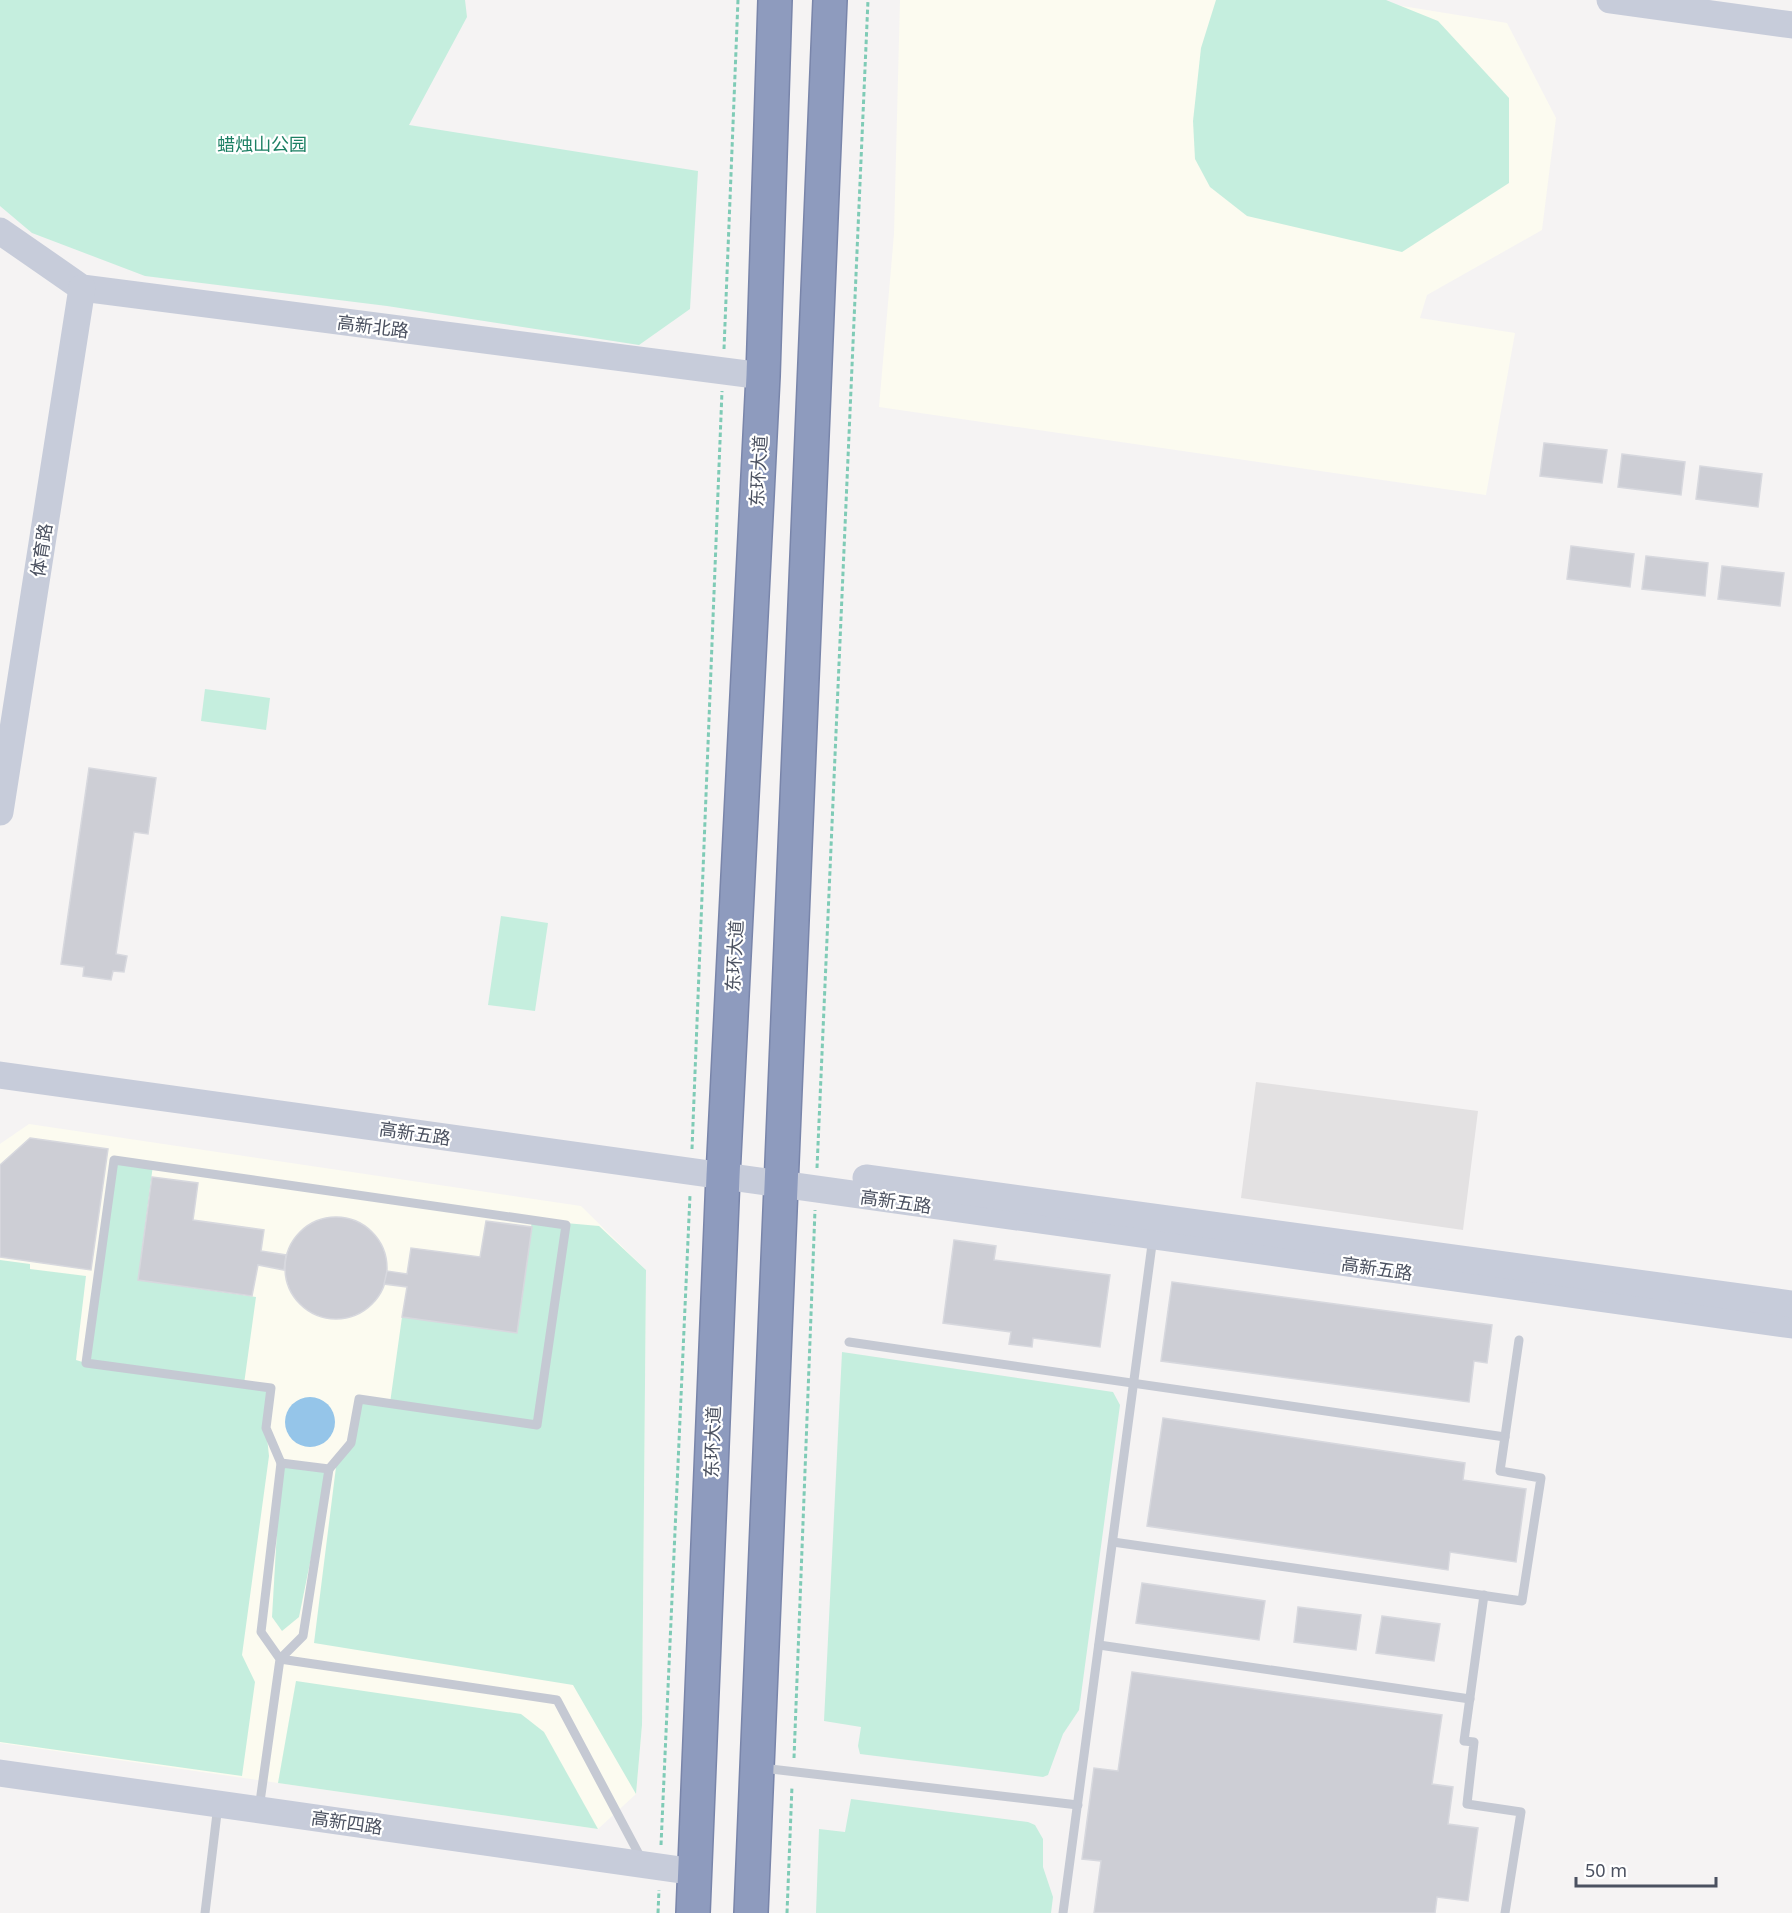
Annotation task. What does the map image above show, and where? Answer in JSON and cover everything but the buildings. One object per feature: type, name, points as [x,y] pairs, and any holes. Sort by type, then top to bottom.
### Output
[{"type":"highway","name":"东环大道","points":[[693,1913],[723,1167],[763,376],[775,0]]},
{"type":"highway","points":[[751,1913],[830,0]]},
{"type":"main road","points":[[1610,0],[1792,25]]},
{"type":"main road","name":"高新北路","points":[[0,231],[82,288],[763,376]]},
{"type":"main road","name":"体育路","points":[[0,812],[82,288]]},
{"type":"main road","name":"高新五路","points":[[0,1057],[691,1163]]},
{"type":"main road","name":"高新五路","points":[[0,1076],[1792,1304]]},
{"type":"main road","name":"高新五路","points":[[817,1180],[1154,1237],[1792,1325]]},
{"type":"main road","name":"高新四路","points":[[0,1773],[695,1872]]},
{"type":"lane","points":[[259,1809],[280,1659],[303,1636],[329,1469],[351,1443],[358,1399],[537,1425],[566,1225],[114,1160],[86,1363],[271,1388],[266,1428],[282,1463],[261,1632],[280,1659],[557,1700],[652,1866]]},
{"type":"lane","points":[[1063,1913],[1154,1237]]},
{"type":"lane","points":[[1113,1542],[1522,1601],[1541,1478],[1500,1471],[1518,1340]]},
{"type":"lane","points":[[849,1342],[1505,1437]]},
{"type":"lane","points":[[282,1463],[329,1469]]},
{"type":"lane","points":[[1484,1595],[1464,1741],[1474,1742],[1467,1804],[1521,1812],[1505,1913]]},
{"type":"lane","points":[[1099,1645],[1470,1699]]},
{"type":"lane","points":[[757,1768],[793,1770],[1078,1805]]},
{"type":"lane","points":[[205,1913],[219,1803]]},
{"type":"path","points":[[658,1913],[652,1866],[691,1163],[738,0]]},
{"type":"path","points":[[787,1913],[868,0]]},
{"type":"shaded area","points":[[900,0],[1365,0],[1507,23],[1556,118],[1542,230],[1427,295],[1420,318],[1515,333],[1486,495],[879,407],[894,234]]},
{"type":"shaded area","points":[[1256,1082],[1478,1111],[1463,1230],[1241,1198]]},
{"type":"shaded area","points":[[29,1124],[581,1206],[646,1270],[642,1725],[636,1794],[598,1829],[0,1743],[0,1144]]},
{"type":"green space","name":"蜡烛山公园","points":[[0,0],[465,0],[467,17],[409,125],[698,171],[690,309],[639,345],[387,306],[145,276],[32,233],[0,206]]},
{"type":"green space","points":[[1216,0],[1386,0],[1438,21],[1509,98],[1509,183],[1402,252],[1247,216],[1210,187],[1195,159],[1193,121],[1201,48]]},
{"type":"green space","points":[[205,689],[270,698],[266,730],[201,721]]},
{"type":"green space","points":[[501,916],[548,923],[535,1011],[488,1005]]},
{"type":"green space","points":[[114,1160],[153,1165],[138,1280],[256,1297],[244,1384],[271,1388],[266,1428],[269,1456],[242,1655],[255,1682],[242,1776],[0,1742],[0,1260],[30,1264],[30,1269],[86,1276],[76,1360],[86,1363]]},
{"type":"green space","points":[[532,1220],[599,1226],[646,1270],[642,1725],[636,1794],[573,1685],[314,1643],[336,1467],[351,1443],[359,1399],[390,1403],[402,1317],[517,1333]]},
{"type":"green space","points":[[842,1352],[1113,1392],[1120,1405],[1079,1710],[1063,1734],[1048,1775],[1043,1777],[860,1754],[858,1746],[861,1727],[824,1721]]},
{"type":"green space","points":[[281,1463],[329,1469],[299,1617],[282,1631],[272,1617]]},
{"type":"green space","points":[[296,1681],[521,1714],[544,1732],[598,1829],[278,1783]]},
{"type":"green space","points":[[851,1799],[1028,1822],[1035,1825],[1043,1839],[1043,1867],[1053,1897],[1051,1913],[816,1913],[819,1829],[845,1832]]},
{"type":"water","points":[[310,1397],[324,1401],[331,1408],[335,1422],[331,1436],[324,1443],[310,1447],[296,1443],[289,1436],[285,1422],[289,1408],[296,1401]]}]
